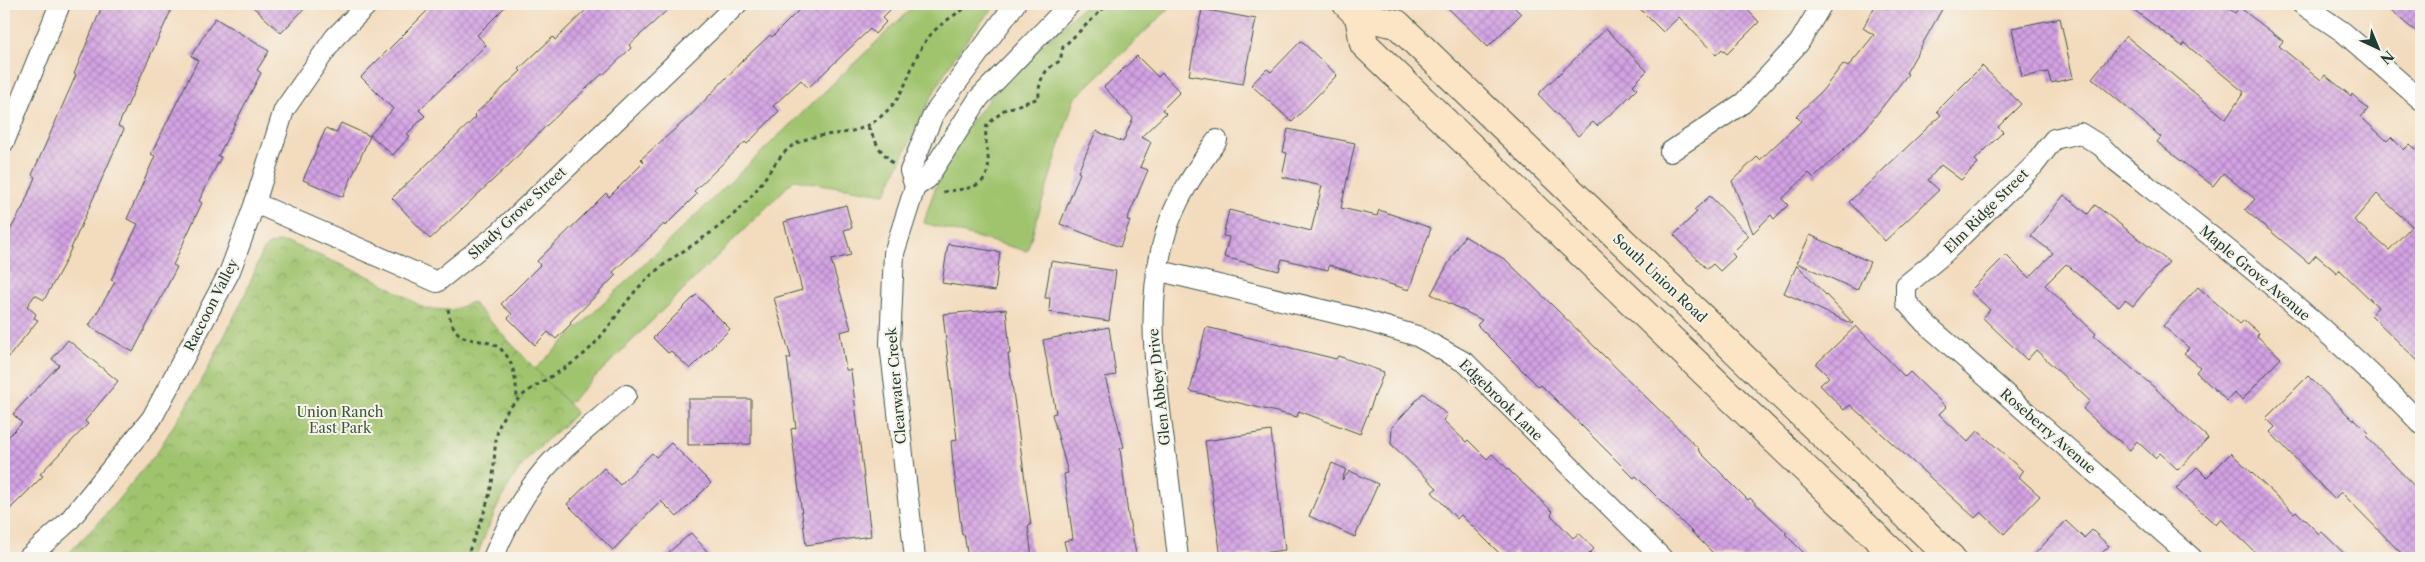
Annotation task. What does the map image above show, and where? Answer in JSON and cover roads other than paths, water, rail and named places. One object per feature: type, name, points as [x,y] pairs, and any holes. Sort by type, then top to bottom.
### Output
[{"type":"street","points":[[4,142],[60,4]]},
{"type":"street","name":"Raccoon Valley","points":[[28,558],[68,522],[152,418],[230,271],[255,203],[284,110],[335,37],[368,4]]},
{"type":"street","name":"Shady Grove Street","points":[[255,203],[437,282],[500,232],[737,4]]},
{"type":"street","name":"Clearwater Creek","points":[[915,558],[890,344],[894,253],[915,187],[910,171],[933,115],[1014,4]]},
{"type":"street","name":"Clearwater Creek","points":[[915,187],[927,180],[979,98],[1070,4]]},
{"type":"street","points":[[1670,152],[1743,103],[1799,43],[1822,4]]},
{"type":"street","points":[[2302,4],[2343,32],[2421,100]]},
{"type":"street","name":"South Union Road","points":[[1353,10],[1364,44],[1898,558]]},
{"type":"street","name":"South Union Road","points":[[1353,10],[1397,24],[1951,558]]},
{"type":"street","name":"Elm Ridge Street","points":[[1906,302],[1906,285],[1940,257],[1994,204],[2034,164],[2054,139],[2080,133]]},
{"type":"street","name":"Maple Grove Avenue","points":[[2080,133],[2101,146],[2116,161],[2269,281],[2399,400],[2421,424]]},
{"type":"street","name":"Glen Abbey Drive","points":[[1178,558],[1152,338],[1156,270],[1166,230],[1183,191],[1218,140]]},
{"type":"street","name":"Edgebrook Lane","points":[[1156,270],[1356,318],[1417,336],[1466,363],[1662,558]]},
{"type":"street","name":"Roseberry Avenue","points":[[1906,302],[1925,323],[2192,558]]},
{"type":"street","points":[[493,558],[507,525],[527,492],[549,465],[626,395]]},
{"type":"park label","name":"Union Ranch East Park","points":[[340,420]]}]
